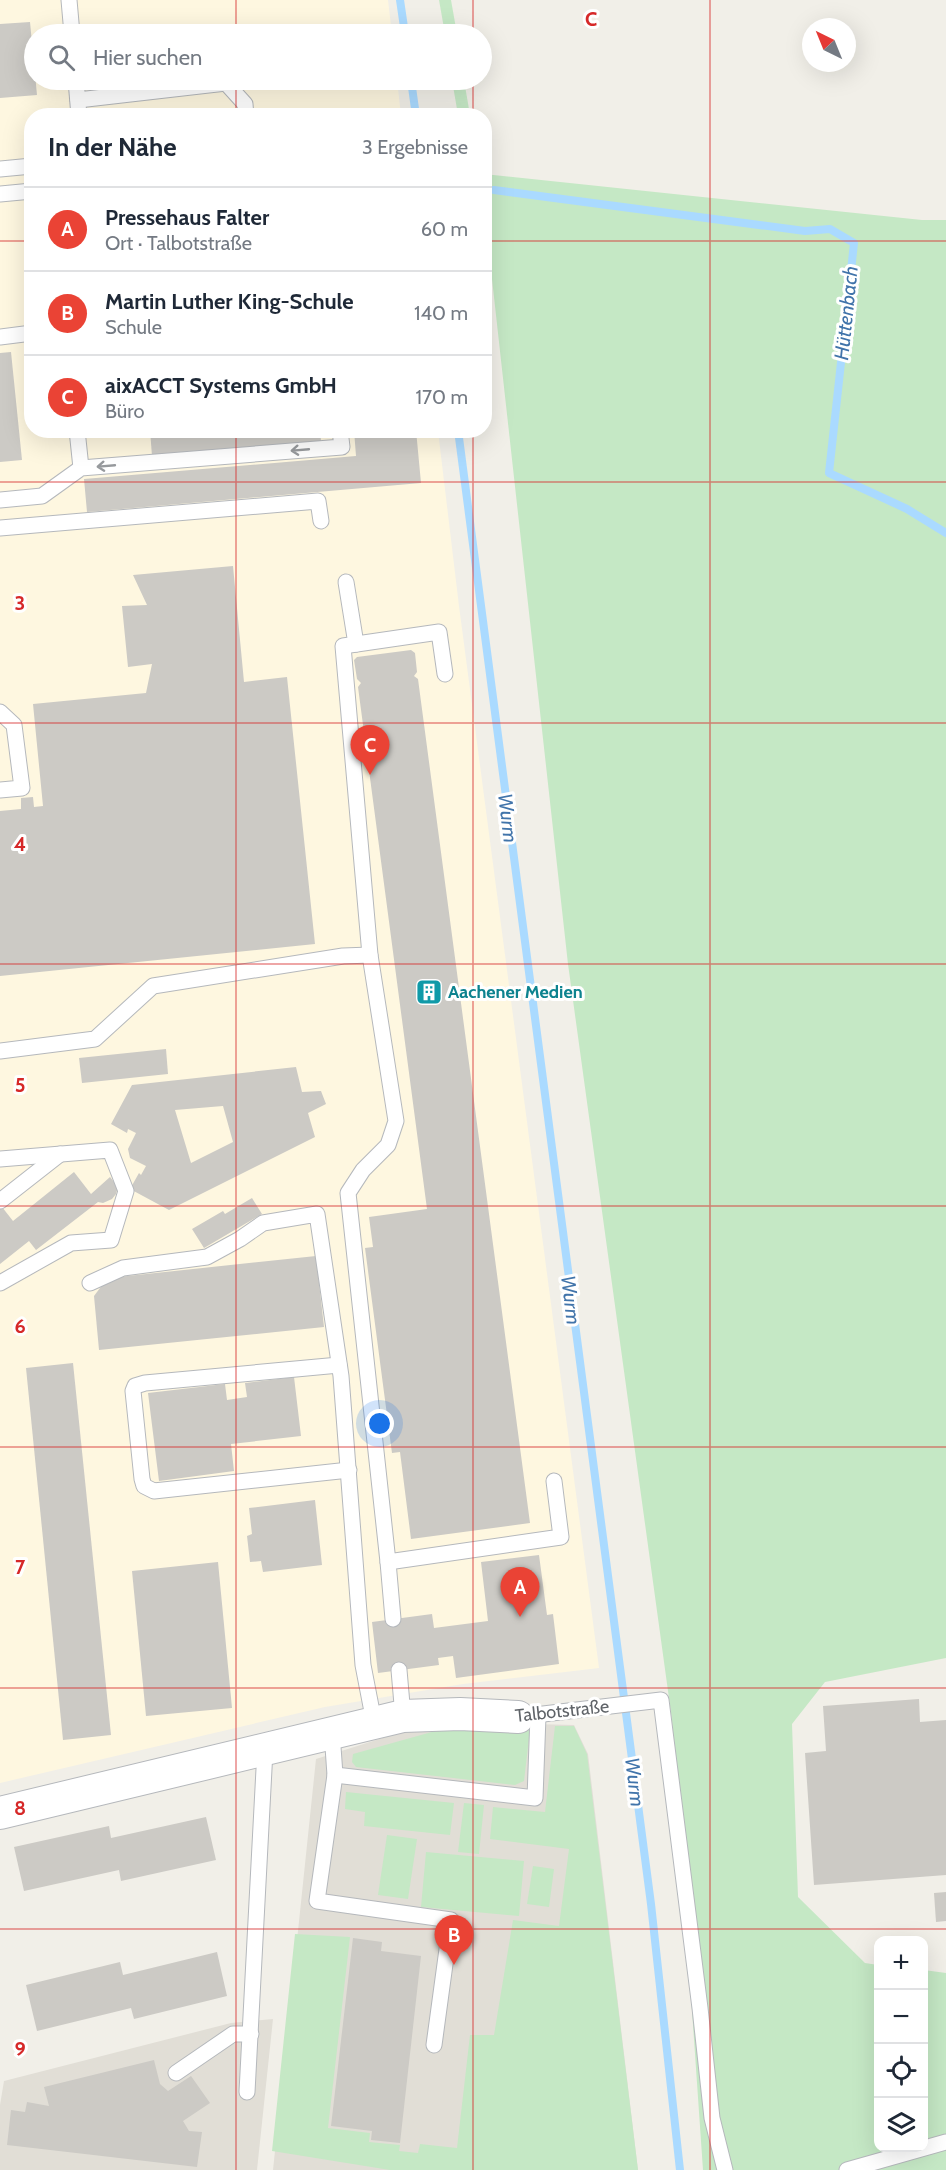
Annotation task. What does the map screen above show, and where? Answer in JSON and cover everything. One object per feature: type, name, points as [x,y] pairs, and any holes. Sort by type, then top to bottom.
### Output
[{"type":"street","name":"Talbotstraße","points":[[0,1813],[389,1719],[460,1714],[528,1717]]},
{"type":"lane","points":[[69,0],[71,24]]},
{"type":"lane","points":[[77,90],[78,108]]},
{"type":"lane","points":[[78,100],[165,90]]},
{"type":"lane","points":[[233,90],[246,104],[246,108]]},
{"type":"lane","points":[[0,169],[24,167]]},
{"type":"lane","points":[[0,194],[24,192]]},
{"type":"lane","points":[[0,337],[24,334]]},
{"type":"lane","points":[[78,438],[81,468]]},
{"type":"lane","points":[[0,500],[42,496],[81,468],[342,447],[341,438]]},
{"type":"lane","points":[[0,528],[318,501],[321,521]]},
{"type":"lane","points":[[346,582],[356,644]]},
{"type":"lane","points":[[393,1619],[348,1193],[363,1170],[388,1145],[396,1121],[370,955],[343,646],[439,632],[445,674]]},
{"type":"lane","points":[[0,712],[14,725],[22,788],[0,790]]},
{"type":"lane","points":[[0,1051],[95,1039],[153,986],[342,957],[370,955]]},
{"type":"lane","points":[[0,1159],[110,1150],[126,1191],[111,1240],[71,1243],[0,1283]]},
{"type":"lane","points":[[0,1201],[60,1154]]},
{"type":"lane","points":[[90,1284],[123,1268],[207,1257],[240,1239],[262,1223],[317,1214],[339,1365],[363,1665],[389,1719]]},
{"type":"lane","points":[[339,1365],[145,1383],[135,1386],[133,1391],[142,1479],[144,1486],[154,1491],[349,1470]]},
{"type":"lane","points":[[388,1562],[561,1537],[554,1481]]},
{"type":"lane","points":[[389,1719],[399,1670]]},
{"type":"lane","name":"Talbotstraße","points":[[528,1717],[661,1700],[712,2118],[725,2170]]},
{"type":"lane","points":[[335,1775],[535,1798],[528,1717]]},
{"type":"lane","points":[[332,1733],[335,1775],[317,1902],[451,1920],[434,2045]]},
{"type":"lane","points":[[247,2092],[265,1750]]},
{"type":"lane","points":[[176,2073],[233,2034],[251,2034]]},
{"type":"lane","points":[[847,2170],[946,2142]]},
{"type":"shaded area","points":[[0,0],[388,0],[391,24],[24,24],[24,90],[398,90],[400,108],[24,108],[24,438],[439,438],[599,1668],[463,1684],[325,1707],[0,1783]]},
{"type":"shaded area","points":[[446,1718],[574,1725],[588,1754],[638,2170],[273,2170],[316,1759]]},
{"type":"shaded area","points":[[273,2019],[257,2170],[0,2170],[0,2105],[4,2081],[231,2023]]},
{"type":"green space","points":[[439,0],[451,0],[455,24],[443,24]]},
{"type":"green space","points":[[454,90],[466,90],[469,108],[457,108]]},
{"type":"green space","points":[[492,175],[922,220],[946,220],[946,1658],[825,1682],[792,1724],[798,1897],[865,1963],[874,1964],[874,2152],[928,2152],[928,1971],[946,1973],[946,2170],[703,2170],[672,1720],[568,964],[492,279]]},
{"type":"green space","points":[[555,1726],[574,1726],[587,1754],[638,2170],[390,2170],[272,2151],[295,1934],[350,1937],[328,2128],[370,2133],[369,2142],[400,2145],[399,2151],[418,2153],[420,2144],[457,2148],[470,2035],[494,2035],[513,1920],[559,1926],[569,1849],[490,1839],[493,1807],[545,1812]]},
{"type":"green space","points":[[446,1728],[530,1730],[524,1781],[515,1785],[356,1767],[352,1762],[353,1754]]},
{"type":"green space","points":[[346,1792],[454,1803],[450,1835],[364,1826],[365,1812],[345,1809]]},
{"type":"green space","points":[[464,1803],[484,1805],[479,1854],[458,1852]]},
{"type":"green space","points":[[387,1835],[417,1839],[408,1899],[378,1895]]},
{"type":"green space","points":[[426,1852],[524,1861],[519,1916],[421,1907]]},
{"type":"green space","points":[[533,1866],[554,1869],[549,1907],[527,1904]]},
{"type":"building","points":[[30,22],[30,24],[24,24],[24,90],[37,90],[37,95],[0,98],[0,24]]},
{"type":"building","points":[[11,352],[22,460],[0,462],[0,353]]},
{"type":"building","points":[[151,438],[321,438],[321,441],[152,456]]},
{"type":"building","points":[[355,438],[417,438],[421,483],[87,512],[84,479],[356,456]]},
{"type":"building","points":[[233,566],[244,682],[287,677],[315,944],[0,976],[0,811],[21,809],[21,798],[33,797],[34,807],[43,806],[33,704],[146,693],[152,664],[128,667],[122,606],[147,605],[133,575]]},
{"type":"building","name":"Aachener Medien","points":[[411,650],[415,653],[417,672],[414,676],[418,679],[530,1523],[411,1539],[400,1452],[392,1453],[365,1248],[373,1247],[369,1217],[427,1209],[358,687],[361,683],[357,679],[354,660],[357,657]]},
{"type":"building","points":[[166,1049],[168,1074],[82,1083],[79,1058]]},
{"type":"building","points":[[296,1067],[302,1092],[321,1091],[326,1104],[308,1113],[315,1137],[169,1210],[130,1189],[146,1166],[130,1158],[128,1149],[136,1133],[128,1129],[127,1133],[111,1124],[132,1085]],"holes":[[[223,1106],[233,1142],[191,1163],[175,1110]]]},
{"type":"building","points":[[74,1172],[91,1194],[110,1177],[118,1187],[116,1194],[112,1199],[103,1203],[98,1202],[36,1250],[29,1241],[0,1264],[0,1209],[2,1207],[13,1221]]},
{"type":"building","points":[[252,1198],[262,1214],[204,1248],[192,1229],[223,1211],[225,1214]]},
{"type":"building","points":[[316,1256],[324,1327],[99,1350],[94,1296],[103,1284],[118,1277]]},
{"type":"building","points":[[73,1363],[111,1735],[63,1740],[26,1368]]},
{"type":"building","points":[[294,1377],[301,1436],[231,1444],[234,1471],[159,1481],[148,1393],[225,1384],[227,1400],[247,1397],[245,1383]]},
{"type":"building","points":[[315,1500],[322,1565],[263,1572],[261,1561],[250,1562],[247,1536],[252,1534],[249,1508]]},
{"type":"building","points":[[539,1555],[547,1615],[553,1614],[559,1664],[456,1678],[453,1656],[438,1658],[439,1665],[378,1673],[372,1622],[432,1614],[434,1628],[488,1621],[481,1562]]},
{"type":"building","points":[[218,1562],[232,1708],[146,1716],[132,1571]]},
{"type":"building","points":[[919,1699],[920,1722],[946,1720],[946,1875],[814,1885],[805,1753],[826,1751],[823,1706]]},
{"type":"building","points":[[206,1817],[216,1860],[121,1881],[119,1870],[24,1891],[14,1847],[109,1826],[111,1838]]},
{"type":"building","points":[[946,1892],[946,1921],[936,1922],[934,1893]]},
{"type":"building","points":[[353,1938],[382,1942],[381,1951],[421,1956],[400,2143],[371,2140],[372,2131],[331,2126]]},
{"type":"building","points":[[217,1952],[227,1996],[134,2019],[131,2008],[37,2031],[26,1985],[120,1962],[123,1975]]},
{"type":"building","points":[[154,2060],[160,2084],[168,2091],[191,2076],[210,2103],[183,2121],[189,2131],[202,2132],[197,2167],[7,2145],[11,2110],[25,2112],[27,2102],[49,2106],[44,2087]]},
{"type":"waterway","name":"Wurm","points":[[400,0],[404,24]]},
{"type":"waterway","name":"Wurm","points":[[412,90],[415,108]]},
{"type":"waterway","name":"Hüttenbach","points":[[494,190],[805,231],[830,229],[854,243],[829,473],[907,509],[946,533]]},
{"type":"waterway","name":"Wurm","points":[[459,438],[651,1904],[680,2170]]},
{"type":"place","name":"aixACCT Systems GmbH","points":[[370,775]]},
{"type":"place","name":"Aachener Medien","points":[[429,992]]},
{"type":"place","name":"Pressehaus Falter","points":[[520,1617]]},
{"type":"place","name":"Martin Luther King-Schule","points":[[454,1965]]}]
